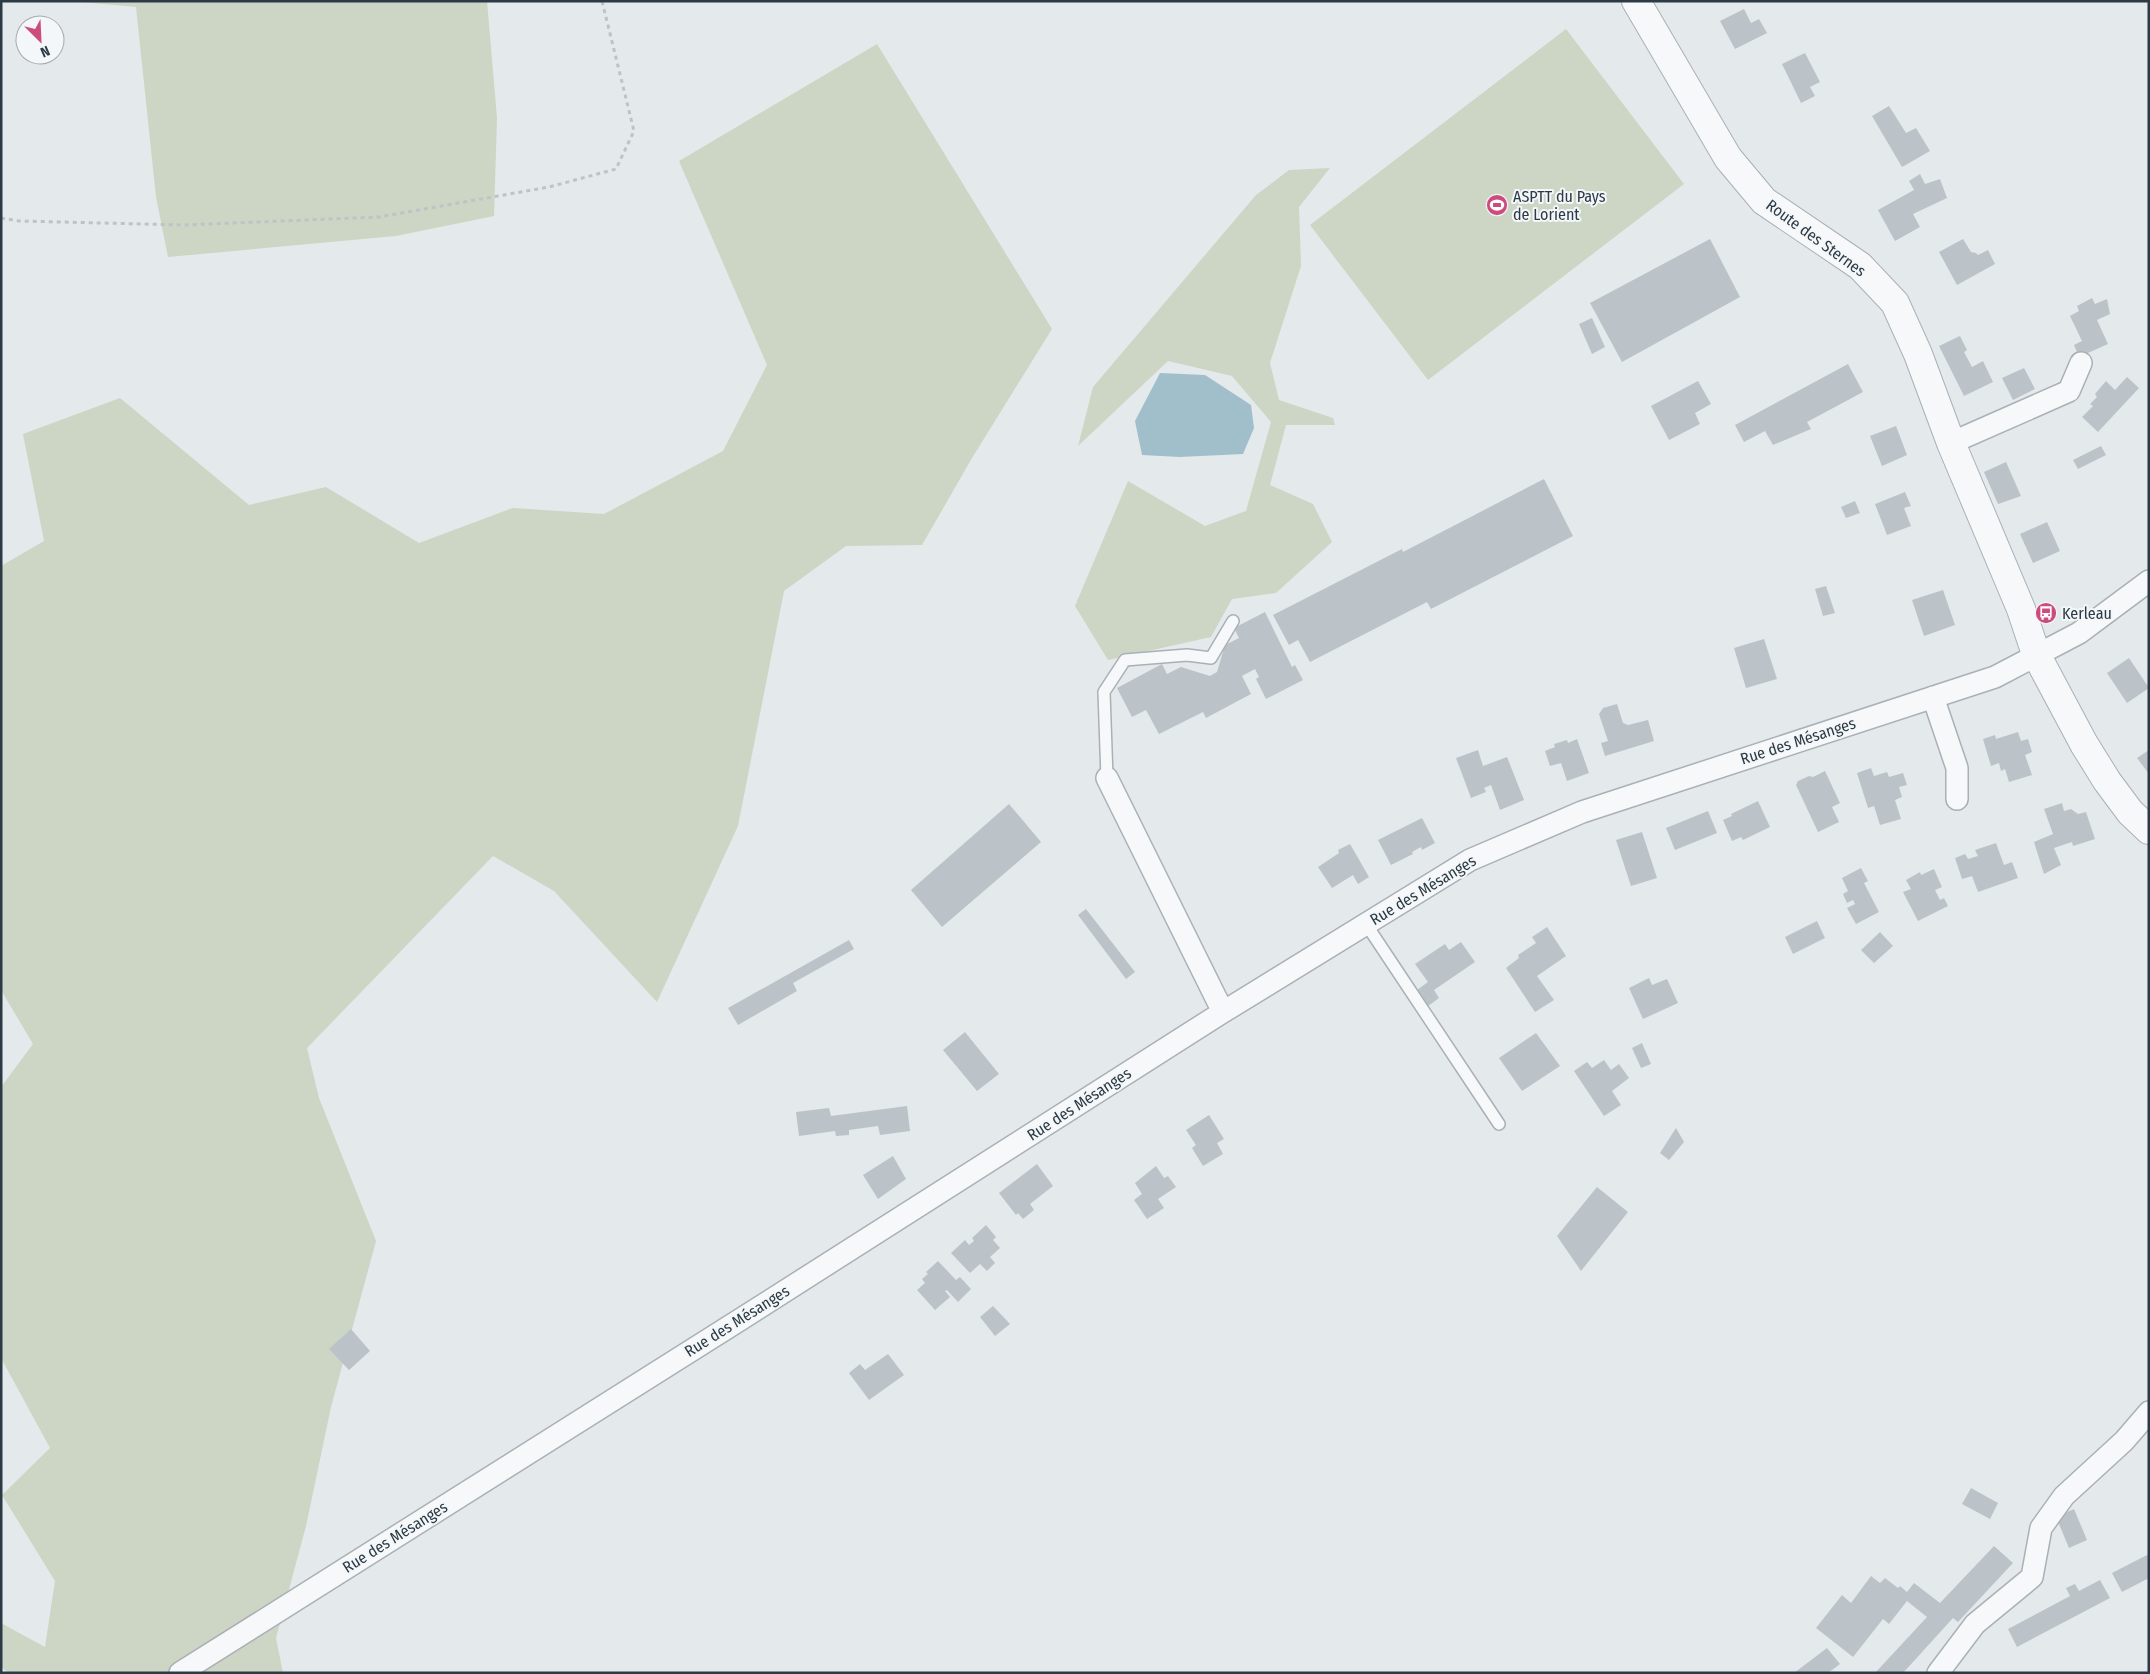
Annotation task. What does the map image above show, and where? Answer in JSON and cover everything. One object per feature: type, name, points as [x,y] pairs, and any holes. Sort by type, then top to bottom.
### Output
[{"type":"street","name":"Route des Sternes","points":[[1636,1],[1728,158],[1764,201],[1860,266],[1895,303],[1918,354],[1951,443],[2021,609],[2036,654],[2084,744],[2107,781],[2130,812],[2149,830]]},
{"type":"street","points":[[1951,443],[2069,391],[2081,363]]},
{"type":"street","name":"Rue des Mésanges","points":[[180,1673],[747,1316],[1223,1012],[1470,860],[1573,816],[1662,784],[1995,677],[2079,633],[2149,581]]},
{"type":"street","points":[[1933,697],[1957,768],[1957,799]]},
{"type":"street","points":[[1106,778],[1223,1012]]},
{"type":"street","points":[[1938,1673],[1976,1624],[2032,1577],[2041,1528],[2064,1496],[2124,1441],[2149,1412]]},
{"type":"lane","points":[[1106,778],[1104,692],[1126,660],[1187,655],[1211,658],[1233,621]]},
{"type":"lane","points":[[1366,924],[1499,1124]]},
{"type":"path","points":[[1,218],[19,221],[184,224],[379,217],[549,187],[616,169],[634,131],[602,1]]},
{"type":"green space","points":[[71,1],[487,1],[497,118],[494,216],[396,236],[168,257],[156,197],[136,7]]},
{"type":"green space","name":"ASPTT du Pays de Lorient","points":[[1566,29],[1684,184],[1428,380],[1310,225]]},
{"type":"green space","points":[[877,44],[1052,329],[972,458],[922,545],[846,546],[784,591],[738,826],[657,1002],[554,891],[493,856],[307,1048],[319,1098],[376,1241],[331,1407],[306,1526],[276,1638],[283,1673],[9,1673],[1,1667],[1,1623],[45,1647],[55,1581],[2,1495],[50,1448],[1,1358],[1,1087],[33,1044],[1,990],[1,566],[44,541],[23,434],[120,398],[249,505],[326,487],[419,543],[513,508],[604,514],[723,451],[767,365],[679,161]]},
{"type":"green space","points":[[1330,168],[1299,207],[1301,266],[1270,363],[1279,400],[1333,418],[1335,425],[1286,425],[1270,485],[1313,504],[1332,542],[1276,593],[1232,599],[1211,637],[1108,660],[1075,606],[1128,481],[1205,526],[1246,511],[1271,422],[1232,376],[1168,361],[1078,446],[1093,387],[1256,195],[1289,170]]},
{"type":"water","points":[[1160,373],[1205,375],[1251,405],[1254,428],[1243,454],[1180,457],[1142,455],[1135,421]]},
{"type":"building","points":[[1744,9],[1751,23],[1759,19],[1767,33],[1735,49],[1720,21]]},
{"type":"building","points":[[1805,53],[1820,82],[1810,87],[1815,96],[1801,103],[1782,64]]},
{"type":"building","points":[[1889,106],[1906,133],[1916,128],[1930,151],[1902,167],[1872,116]]},
{"type":"building","points":[[1920,174],[1925,184],[1940,179],[1947,198],[1913,214],[1920,227],[1895,241],[1878,210],[1914,190],[1909,181]]},
{"type":"building","points":[[1710,239],[1740,297],[1622,362],[1590,303]]},
{"type":"building","points":[[1963,239],[1971,252],[1978,255],[1988,250],[1995,264],[1957,285],[1939,252]]},
{"type":"building","points":[[2092,298],[2095,304],[2107,299],[2110,314],[2097,320],[2108,344],[2079,357],[2074,345],[2082,341],[2070,316],[2079,311],[2077,306]]},
{"type":"building","points":[[1592,318],[1605,347],[1592,354],[1579,324]]},
{"type":"building","points":[[1960,336],[1967,350],[1964,352],[1972,367],[1983,361],[1993,382],[1964,396],[1939,346]]},
{"type":"building","points":[[1848,364],[1863,392],[1807,422],[1811,429],[1773,445],[1765,431],[1744,442],[1735,425]]},
{"type":"building","points":[[2024,368],[2035,389],[2013,400],[2002,378]]},
{"type":"building","points":[[2127,377],[2139,388],[2098,432],[2082,417],[2093,406],[2090,404],[2097,397],[2095,394],[2106,381],[2115,390]]},
{"type":"building","points":[[1698,381],[1711,404],[1695,413],[1700,424],[1669,440],[1651,406]]},
{"type":"building","points":[[1896,426],[1907,455],[1882,466],[1870,436]]},
{"type":"building","points":[[2101,446],[2106,455],[2078,469],[2073,460]]},
{"type":"building","points":[[2006,462],[2021,496],[1998,504],[1984,472]]},
{"type":"building","points":[[1544,479],[1573,536],[1431,609],[1427,602],[1310,662],[1298,640],[1289,645],[1273,615],[1402,549],[1403,552]]},
{"type":"building","points":[[1905,492],[1911,506],[1904,508],[1911,526],[1887,535],[1875,504]]},
{"type":"building","points":[[1855,501],[1860,513],[1846,518],[1841,507]]},
{"type":"building","points":[[2047,522],[2060,551],[2033,563],[2020,534]]},
{"type":"building","points":[[1826,586],[1835,613],[1823,616],[1815,589]]},
{"type":"building","points":[[1943,590],[1955,625],[1924,636],[1912,600]]},
{"type":"building","points":[[1265,612],[1292,667],[1295,665],[1303,680],[1266,699],[1256,679],[1259,677],[1255,669],[1242,676],[1251,694],[1206,718],[1203,712],[1159,734],[1146,710],[1132,717],[1117,688],[1162,664],[1167,674],[1181,667],[1210,676],[1217,672],[1225,645],[1239,638],[1234,628]]},
{"type":"building","points":[[1764,639],[1777,679],[1746,688],[1734,648]]},
{"type":"building","points":[[2129,658],[2149,688],[2127,703],[2107,673]]},
{"type":"building","points":[[1617,704],[1623,723],[1628,725],[1648,720],[1654,741],[1605,756],[1601,743],[1608,741],[1599,714],[1603,708]]},
{"type":"building","points":[[2018,732],[2021,741],[2028,739],[2032,752],[2025,755],[2032,775],[2009,782],[2005,769],[2001,771],[1999,763],[1991,766],[1983,739],[1995,735],[1996,739]]},
{"type":"building","points":[[1577,739],[1589,773],[1567,781],[1561,763],[1550,766],[1545,751],[1555,747],[1554,744],[1567,740],[1568,743]]},
{"type":"building","points":[[1478,750],[1483,766],[1507,757],[1524,800],[1500,810],[1491,785],[1484,788],[1486,792],[1471,798],[1456,758]]},
{"type":"building","points":[[2149,750],[2149,774],[2137,758]]},
{"type":"building","points":[[1871,768],[1874,776],[1887,772],[1889,777],[1903,773],[1907,785],[1899,787],[1902,797],[1895,800],[1901,819],[1880,825],[1874,806],[1868,808],[1857,773]]},
{"type":"building","points":[[1825,771],[1840,803],[1832,807],[1839,822],[1818,832],[1796,785],[1798,781]]},
{"type":"building","points":[[1758,801],[1770,827],[1743,840],[1741,837],[1732,841],[1723,820]]},
{"type":"building","points":[[2062,803],[2064,811],[2071,809],[2078,814],[2086,812],[2095,839],[2073,846],[2072,842],[2054,848],[2061,865],[2044,874],[2034,842],[2053,834],[2044,809]]},
{"type":"building","points":[[1009,804],[1041,842],[942,927],[911,890]]},
{"type":"building","points":[[1708,811],[1717,833],[1675,850],[1666,828]]},
{"type":"building","points":[[1422,818],[1435,843],[1422,850],[1421,847],[1412,852],[1413,854],[1391,865],[1378,840]]},
{"type":"building","points":[[1642,832],[1657,878],[1631,886],[1616,840]]},
{"type":"building","points":[[1996,843],[2004,865],[2012,862],[2018,878],[1978,892],[1972,876],[1962,879],[1955,858],[1965,854],[1968,859],[1978,856],[1975,850]]},
{"type":"building","points":[[1350,844],[1369,877],[1358,884],[1353,875],[1332,888],[1318,867],[1339,853],[1338,850]]},
{"type":"building","points":[[1861,868],[1868,881],[1864,883],[1879,912],[1856,924],[1847,908],[1855,904],[1853,900],[1847,903],[1843,894],[1848,891],[1842,878]]},
{"type":"building","points":[[1934,869],[1942,887],[1935,890],[1940,900],[1944,898],[1948,906],[1918,921],[1903,892],[1911,889],[1906,880],[1920,872],[1921,875]]},
{"type":"building","points":[[1086,909],[1135,972],[1126,979],[1078,915]]},
{"type":"building","points":[[1817,921],[1825,938],[1793,954],[1785,937]]},
{"type":"building","points":[[1547,927],[1566,956],[1537,976],[1554,1000],[1535,1012],[1506,968],[1519,958],[1518,955],[1536,943],[1532,937]]},
{"type":"building","points":[[1880,932],[1893,946],[1874,963],[1861,950]]},
{"type":"building","points":[[849,940],[854,949],[793,983],[797,991],[738,1025],[728,1008]]},
{"type":"building","points":[[1461,942],[1475,962],[1434,990],[1439,998],[1428,1006],[1417,990],[1428,982],[1415,964],[1445,944],[1449,950]]},
{"type":"building","points":[[1649,978],[1652,985],[1667,979],[1678,1003],[1643,1019],[1629,988]]},
{"type":"building","points":[[965,1032],[999,1074],[977,1091],[943,1050]]},
{"type":"building","points":[[1536,1033],[1560,1066],[1522,1091],[1499,1058]]},
{"type":"building","points":[[1642,1043],[1651,1064],[1641,1068],[1632,1048]]},
{"type":"building","points":[[1604,1060],[1611,1070],[1619,1064],[1629,1078],[1612,1091],[1621,1105],[1604,1116],[1574,1071],[1587,1062],[1592,1068]]},
{"type":"building","points":[[907,1106],[910,1131],[880,1135],[878,1126],[849,1130],[849,1135],[836,1136],[835,1131],[799,1136],[796,1112],[829,1108],[831,1116]]},
{"type":"building","points":[[1209,1115],[1224,1139],[1217,1143],[1223,1154],[1203,1166],[1192,1148],[1196,1145],[1186,1130]]},
{"type":"building","points":[[1676,1128],[1684,1142],[1669,1160],[1660,1153]]},
{"type":"building","points":[[893,1156],[906,1179],[878,1199],[863,1175]]},
{"type":"building","points":[[1037,1164],[1053,1186],[1030,1204],[1034,1210],[1023,1219],[1018,1213],[1016,1215],[999,1193]]},
{"type":"building","points":[[1156,1166],[1164,1178],[1168,1176],[1176,1187],[1158,1199],[1164,1208],[1147,1219],[1134,1200],[1142,1194],[1135,1183]]},
{"type":"building","points":[[1597,1187],[1628,1212],[1581,1271],[1557,1236]]},
{"type":"building","points":[[986,1225],[996,1237],[993,1240],[1000,1248],[990,1257],[995,1263],[987,1271],[980,1264],[970,1273],[951,1253],[965,1240],[969,1245],[974,1241],[972,1238]]},
{"type":"building","points":[[938,1261],[956,1280],[960,1277],[971,1289],[958,1302],[947,1290],[945,1291],[950,1297],[935,1310],[917,1290],[925,1283],[922,1279],[928,1274],[926,1272]]},
{"type":"building","points":[[993,1306],[1010,1324],[995,1336],[980,1317]]},
{"type":"building","points":[[351,1329],[370,1351],[349,1370],[329,1349]]},
{"type":"building","points":[[888,1354],[904,1375],[869,1400],[849,1373],[860,1364],[865,1370]]},
{"type":"building","points":[[1971,1488],[1998,1503],[1990,1519],[1962,1504]]},
{"type":"building","points":[[2074,1509],[2087,1540],[2069,1548],[2056,1517]]},
{"type":"building","points":[[1994,1546],[2013,1563],[1958,1622],[1953,1618],[1903,1673],[1875,1673],[1927,1617],[1907,1601],[1889,1624],[1883,1619],[1853,1657],[1816,1628],[1842,1595],[1851,1603],[1871,1576],[1880,1583],[1885,1578],[1907,1592],[1914,1583],[1940,1603]]},
{"type":"building","points":[[2149,1554],[2149,1578],[2122,1592],[2112,1573]]},
{"type":"building","points":[[2100,1580],[2110,1598],[2017,1647],[2008,1629],[2070,1596],[2066,1588],[2075,1584],[2079,1591]]},
{"type":"building","points":[[1827,1648],[1840,1664],[1828,1673],[1794,1673]]},
{"type":"place","name":"ASPTT du Pays de Lorient","points":[[1497,205]]},
{"type":"place","name":"Kerleau","points":[[2046,613]]}]
